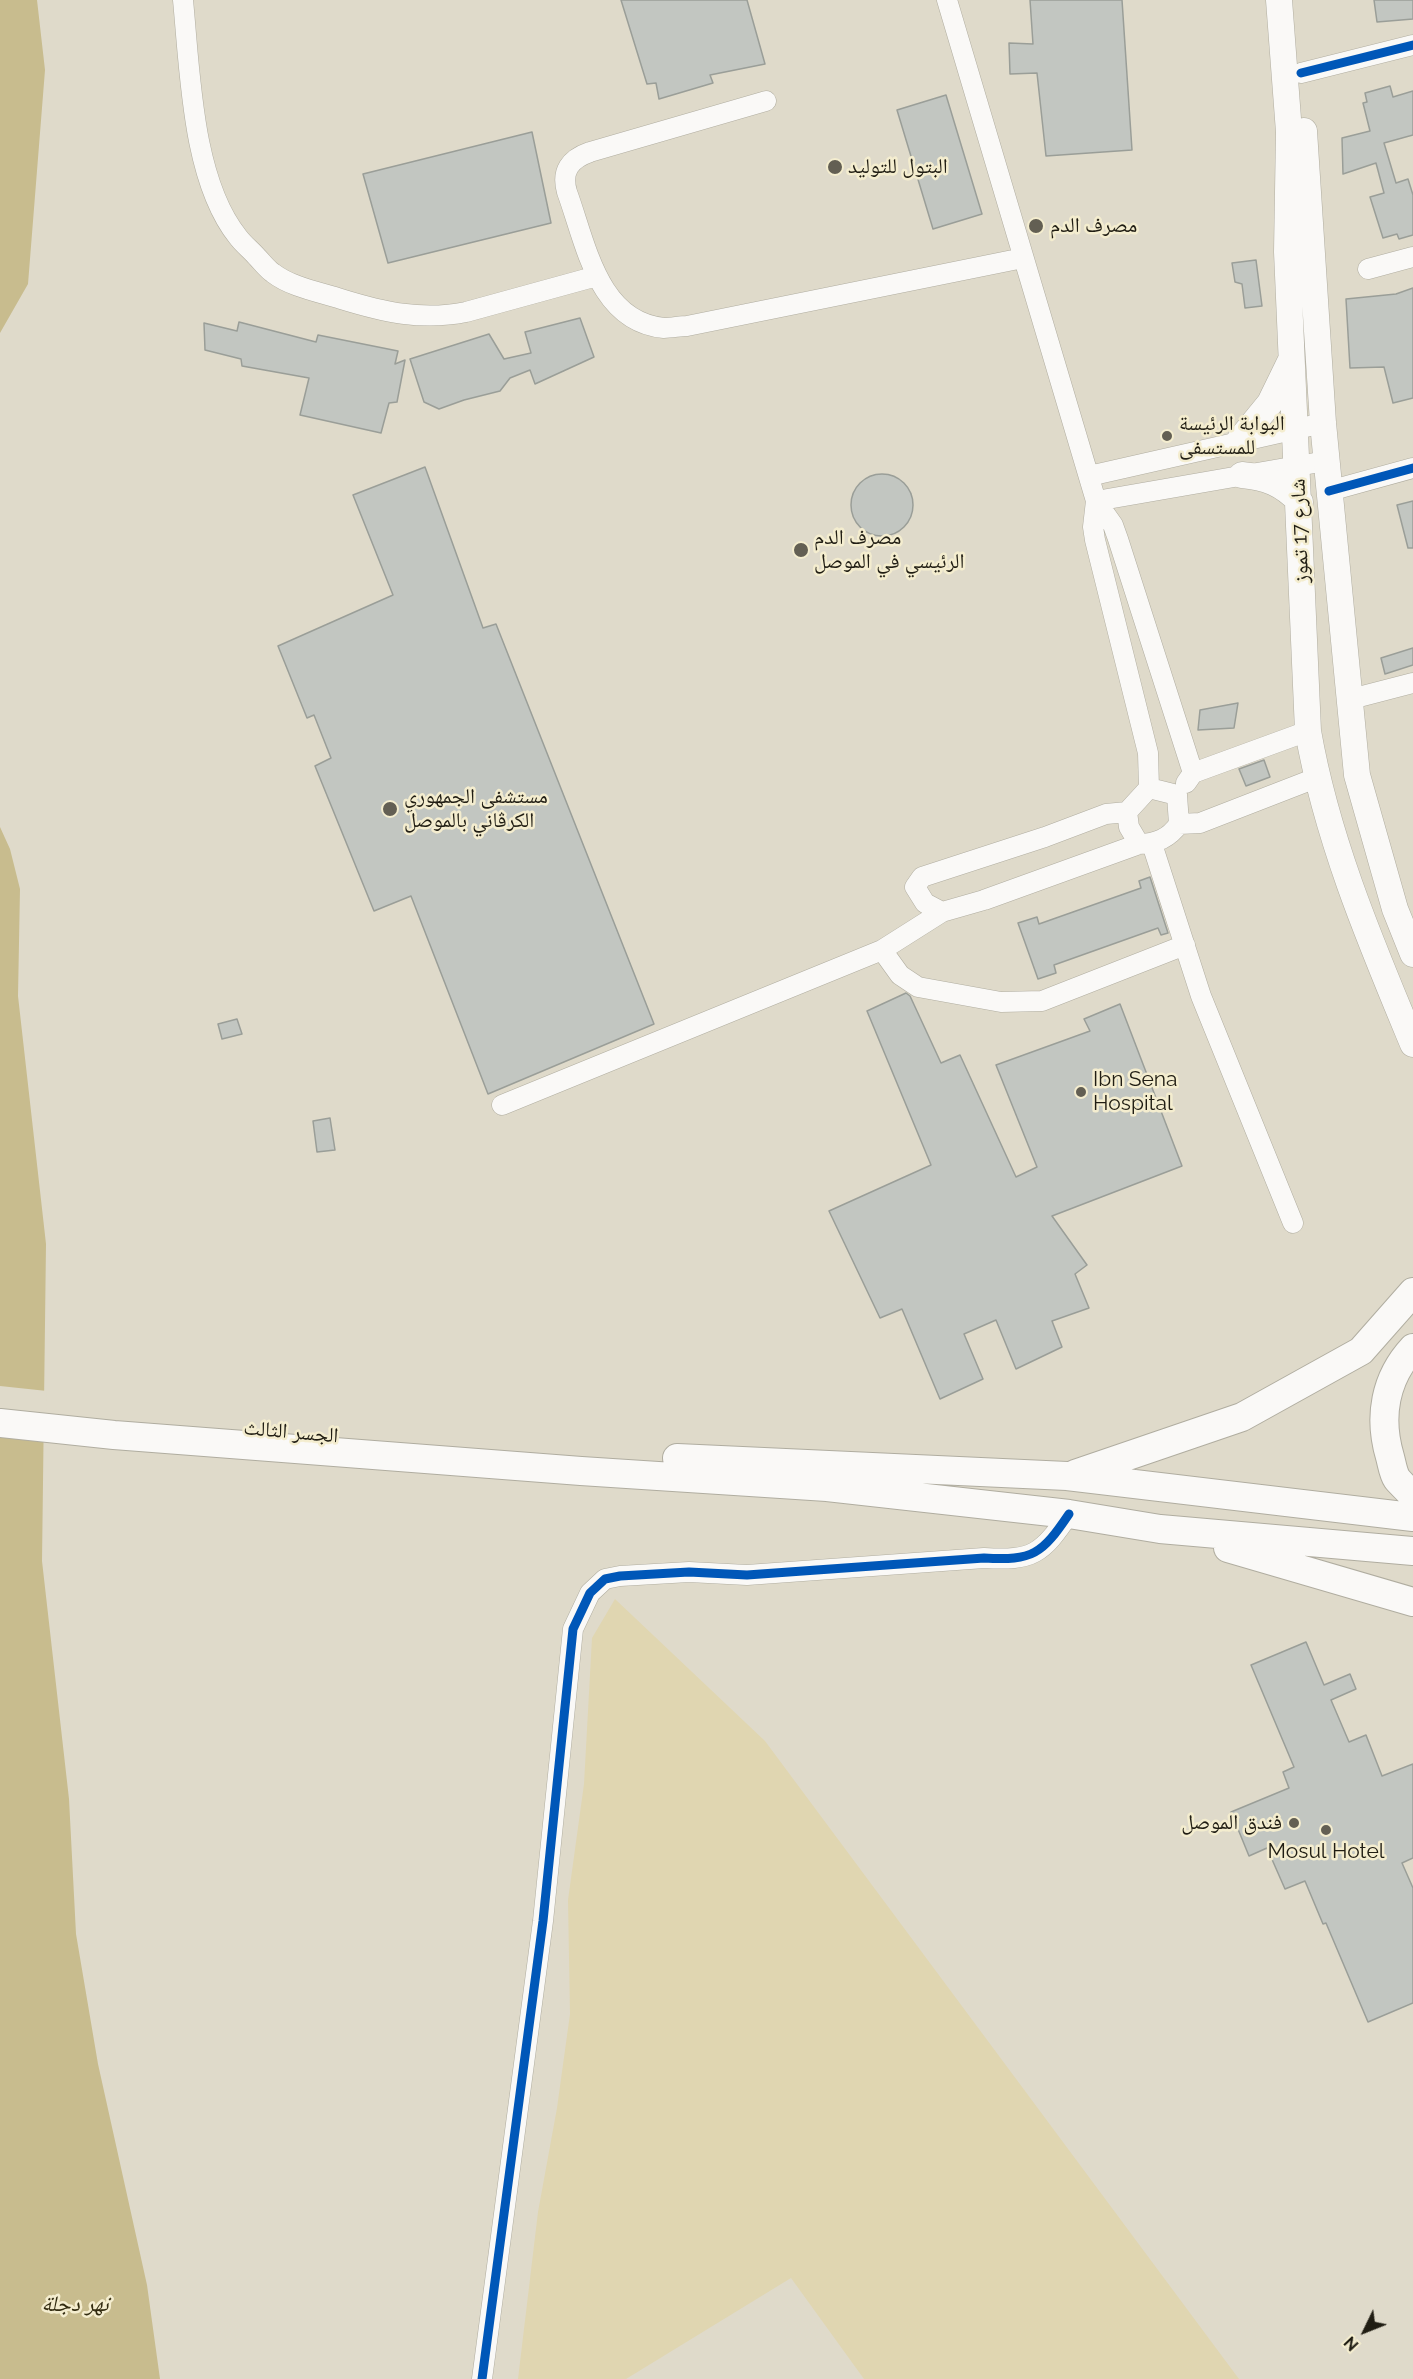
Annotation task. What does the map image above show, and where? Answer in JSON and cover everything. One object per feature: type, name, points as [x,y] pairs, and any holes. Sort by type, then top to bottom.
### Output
[{"type":"highway","points":[[1067,1476],[1242,1417],[1361,1351],[1413,1292]]},
{"type":"highway","points":[[1413,1348],[1402,1360],[1392,1377],[1383,1419],[1387,1447],[1396,1477],[1413,1496]]},
{"type":"highway","name":"الجسر الثالث","points":[[0,1406],[581,1462]]},
{"type":"highway","name":"الجسر الثالث","points":[[0,1423],[114,1435],[581,1462]]},
{"type":"highway","points":[[581,1462],[1067,1476],[1413,1517]]},
{"type":"highway","points":[[581,1462],[1069,1514],[1160,1529],[1413,1551]]},
{"type":"highway","points":[[1160,1529],[1413,1602]]},
{"type":"main road","name":"شارع 17 تموز","points":[[1279,0],[1289,132],[1287,252],[1300,502],[1308,731],[1316,778],[1362,921],[1413,1044]]},
{"type":"main road","name":"شارع 17 تموز","points":[[1296,0],[1323,423],[1357,775],[1395,909],[1413,954]]},
{"type":"main road","points":[[1239,441],[1270,403],[1291,359]]},
{"type":"main road","points":[[1242,475],[1274,482],[1300,502]]},
{"type":"main road","points":[[1362,921],[1395,909]]},
{"type":"street","points":[[183,0],[196,120],[210,180],[223,212],[237,237],[273,274],[298,286],[376,310],[423,317],[466,312],[597,276]]},
{"type":"street","points":[[947,0],[1096,501],[1113,525],[1193,773]]},
{"type":"street","points":[[1301,73],[1413,45]]},
{"type":"street","points":[[766,100],[590,152],[572,161],[566,171],[564,182],[597,276],[608,296],[623,312],[643,323],[665,328],[1023,258]]},
{"type":"street","points":[[1368,269],[1413,257]]},
{"type":"street","points":[[1089,476],[1323,423]]},
{"type":"street","points":[[1096,501],[1326,461]]},
{"type":"street","points":[[1329,491],[1413,468]]},
{"type":"street","points":[[942,912],[925,903],[915,887],[922,878],[1106,814],[1127,812],[1149,788],[1148,753],[1095,540],[1093,527],[1096,501]]},
{"type":"street","points":[[1117,626],[1144,618]]},
{"type":"street","points":[[1350,699],[1413,683]]},
{"type":"street","points":[[502,1105],[882,950],[942,912],[984,900],[1171,836],[1179,824],[1177,795],[1193,773],[1308,731]]},
{"type":"street","points":[[1179,824],[1200,823],[1316,778]]},
{"type":"street","points":[[1149,788],[1177,795]]},
{"type":"street","points":[[1127,812],[1129,827],[1146,844],[1185,945],[1201,996],[1293,1223]]},
{"type":"street","points":[[882,950],[900,975],[918,987],[1001,1002],[1042,1001],[1185,945]]},
{"type":"street","points":[[482,2379],[543,1921],[573,1629],[590,1593],[605,1579],[620,1576],[688,1572],[747,1575],[984,1558],[1021,1559],[1037,1552],[1052,1539],[1069,1514]]},
{"type":"shaded area","points":[[615,1599],[765,1741],[1239,2379],[864,2379],[791,2278],[626,2379],[518,2379],[538,2212],[557,2108],[570,2014],[568,1900],[584,1784],[592,1638]]},
{"type":"water","points":[[0,0],[37,0],[45,70],[28,284],[0,333]]},
{"type":"water","name":"نهر دجلة","points":[[0,827],[10,849],[20,889],[18,996],[46,1244],[42,1561],[69,1799],[76,1934],[98,2064],[147,2285],[160,2379],[0,2379]]},
{"type":"pier","points":[[0,1386],[47,1391],[46,1441],[0,1437]]},
{"type":"building","points":[[621,0],[747,0],[765,64],[710,75],[713,83],[659,99],[656,83],[647,84]]},
{"type":"building","points":[[1030,0],[1122,0],[1132,150],[1046,156],[1037,73],[1010,74],[1009,43],[1033,44]]},
{"type":"building","points":[[1374,0],[1413,0],[1413,19],[1377,22]]},
{"type":"building","points":[[1390,86],[1393,97],[1413,91],[1413,135],[1384,143],[1396,183],[1408,179],[1413,195],[1413,235],[1399,239],[1397,234],[1383,238],[1370,197],[1384,193],[1376,163],[1343,174],[1342,138],[1370,131],[1363,103],[1367,102],[1365,93]]},
{"type":"building","points":[[946,95],[982,214],[933,229],[897,110]]},
{"type":"building","points":[[532,132],[551,223],[388,263],[363,174]]},
{"type":"building","points":[[1256,260],[1262,306],[1245,308],[1242,284],[1235,282],[1232,263]]},
{"type":"building","points":[[1413,288],[1413,398],[1393,403],[1384,367],[1350,368],[1346,299],[1396,294]]},
{"type":"building","points":[[580,318],[594,357],[535,384],[530,370],[510,378],[500,391],[439,409],[424,402],[410,359],[489,334],[504,359],[531,353],[525,332]]},
{"type":"building","points":[[239,322],[316,342],[318,335],[398,351],[395,364],[405,360],[397,402],[389,403],[381,433],[300,415],[309,378],[242,366],[241,359],[205,350],[204,323],[237,331]]},
{"type":"building","points":[[425,467],[483,628],[496,624],[654,1024],[488,1094],[411,896],[374,911],[315,766],[331,758],[314,715],[307,718],[278,646],[393,595],[353,495]]},
{"type":"building","points":[[876,474],[888,474],[904,483],[911,493],[913,505],[911,517],[904,527],[888,536],[876,536],[865,531],[856,522],[851,511],[851,499],[856,488],[865,479]]},
{"type":"building","points":[[1413,501],[1413,548],[1408,548],[1397,505]]},
{"type":"building","points":[[1413,648],[1413,665],[1385,674],[1381,658]]},
{"type":"building","points":[[1238,703],[1234,728],[1198,730],[1200,710]]},
{"type":"building","points":[[1264,760],[1270,777],[1246,786],[1239,769]]},
{"type":"building","points":[[1150,877],[1168,933],[1161,935],[1158,928],[1054,965],[1056,973],[1038,979],[1018,923],[1037,917],[1039,924],[1141,888],[1139,881]]},
{"type":"building","points":[[906,993],[910,996],[941,1063],[960,1055],[1016,1177],[1037,1167],[996,1065],[1090,1031],[1084,1019],[1120,1004],[1182,1166],[1052,1216],[1087,1265],[1075,1274],[1089,1308],[1052,1321],[1062,1347],[1016,1369],[996,1320],[964,1334],[983,1379],[940,1399],[902,1309],[880,1318],[829,1211],[931,1165],[867,1011]]},
{"type":"building","points":[[237,1019],[242,1034],[222,1039],[218,1024]]},
{"type":"building","points":[[330,1118],[335,1150],[317,1152],[313,1121]]},
{"type":"building","name":"Mosul Hotel","points":[[1306,1642],[1324,1685],[1350,1674],[1356,1689],[1331,1700],[1349,1742],[1366,1735],[1382,1776],[1413,1764],[1413,1858],[1402,1863],[1413,1888],[1413,2003],[1368,2022],[1326,1923],[1323,1924],[1305,1881],[1285,1889],[1267,1848],[1249,1856],[1231,1812],[1289,1788],[1283,1772],[1294,1767],[1251,1665]]},
{"type":"cycle path","points":[[1301,73],[1413,45]]},
{"type":"cycle path","points":[[1329,491],[1413,468]]},
{"type":"cycle path","points":[[482,2379],[543,1921],[573,1629],[590,1593],[605,1579],[620,1576],[689,1572],[747,1575],[984,1558],[1014,1558],[1035,1552],[1043,1546],[1069,1514]]},
{"type":"place","name":"البتول للتوليد","points":[[835,167]]},
{"type":"place","name":"مصرف الدم","points":[[1036,226]]},
{"type":"place","name":"البوابة الرئيسة للمستسفى","points":[[1167,436]]},
{"type":"place","name":"مصرف الدم الرئيسي في الموصل","points":[[801,550]]},
{"type":"place","name":"مستشفى الجمهوري الكرڤاني بالموصل","points":[[390,809]]},
{"type":"place","name":"Ibn Sena Hospital","points":[[1081,1092]]},
{"type":"place","name":"فندق الموصل","points":[[1294,1823]]},
{"type":"place","name":"Mosul Hotel","points":[[1326,1830]]}]
